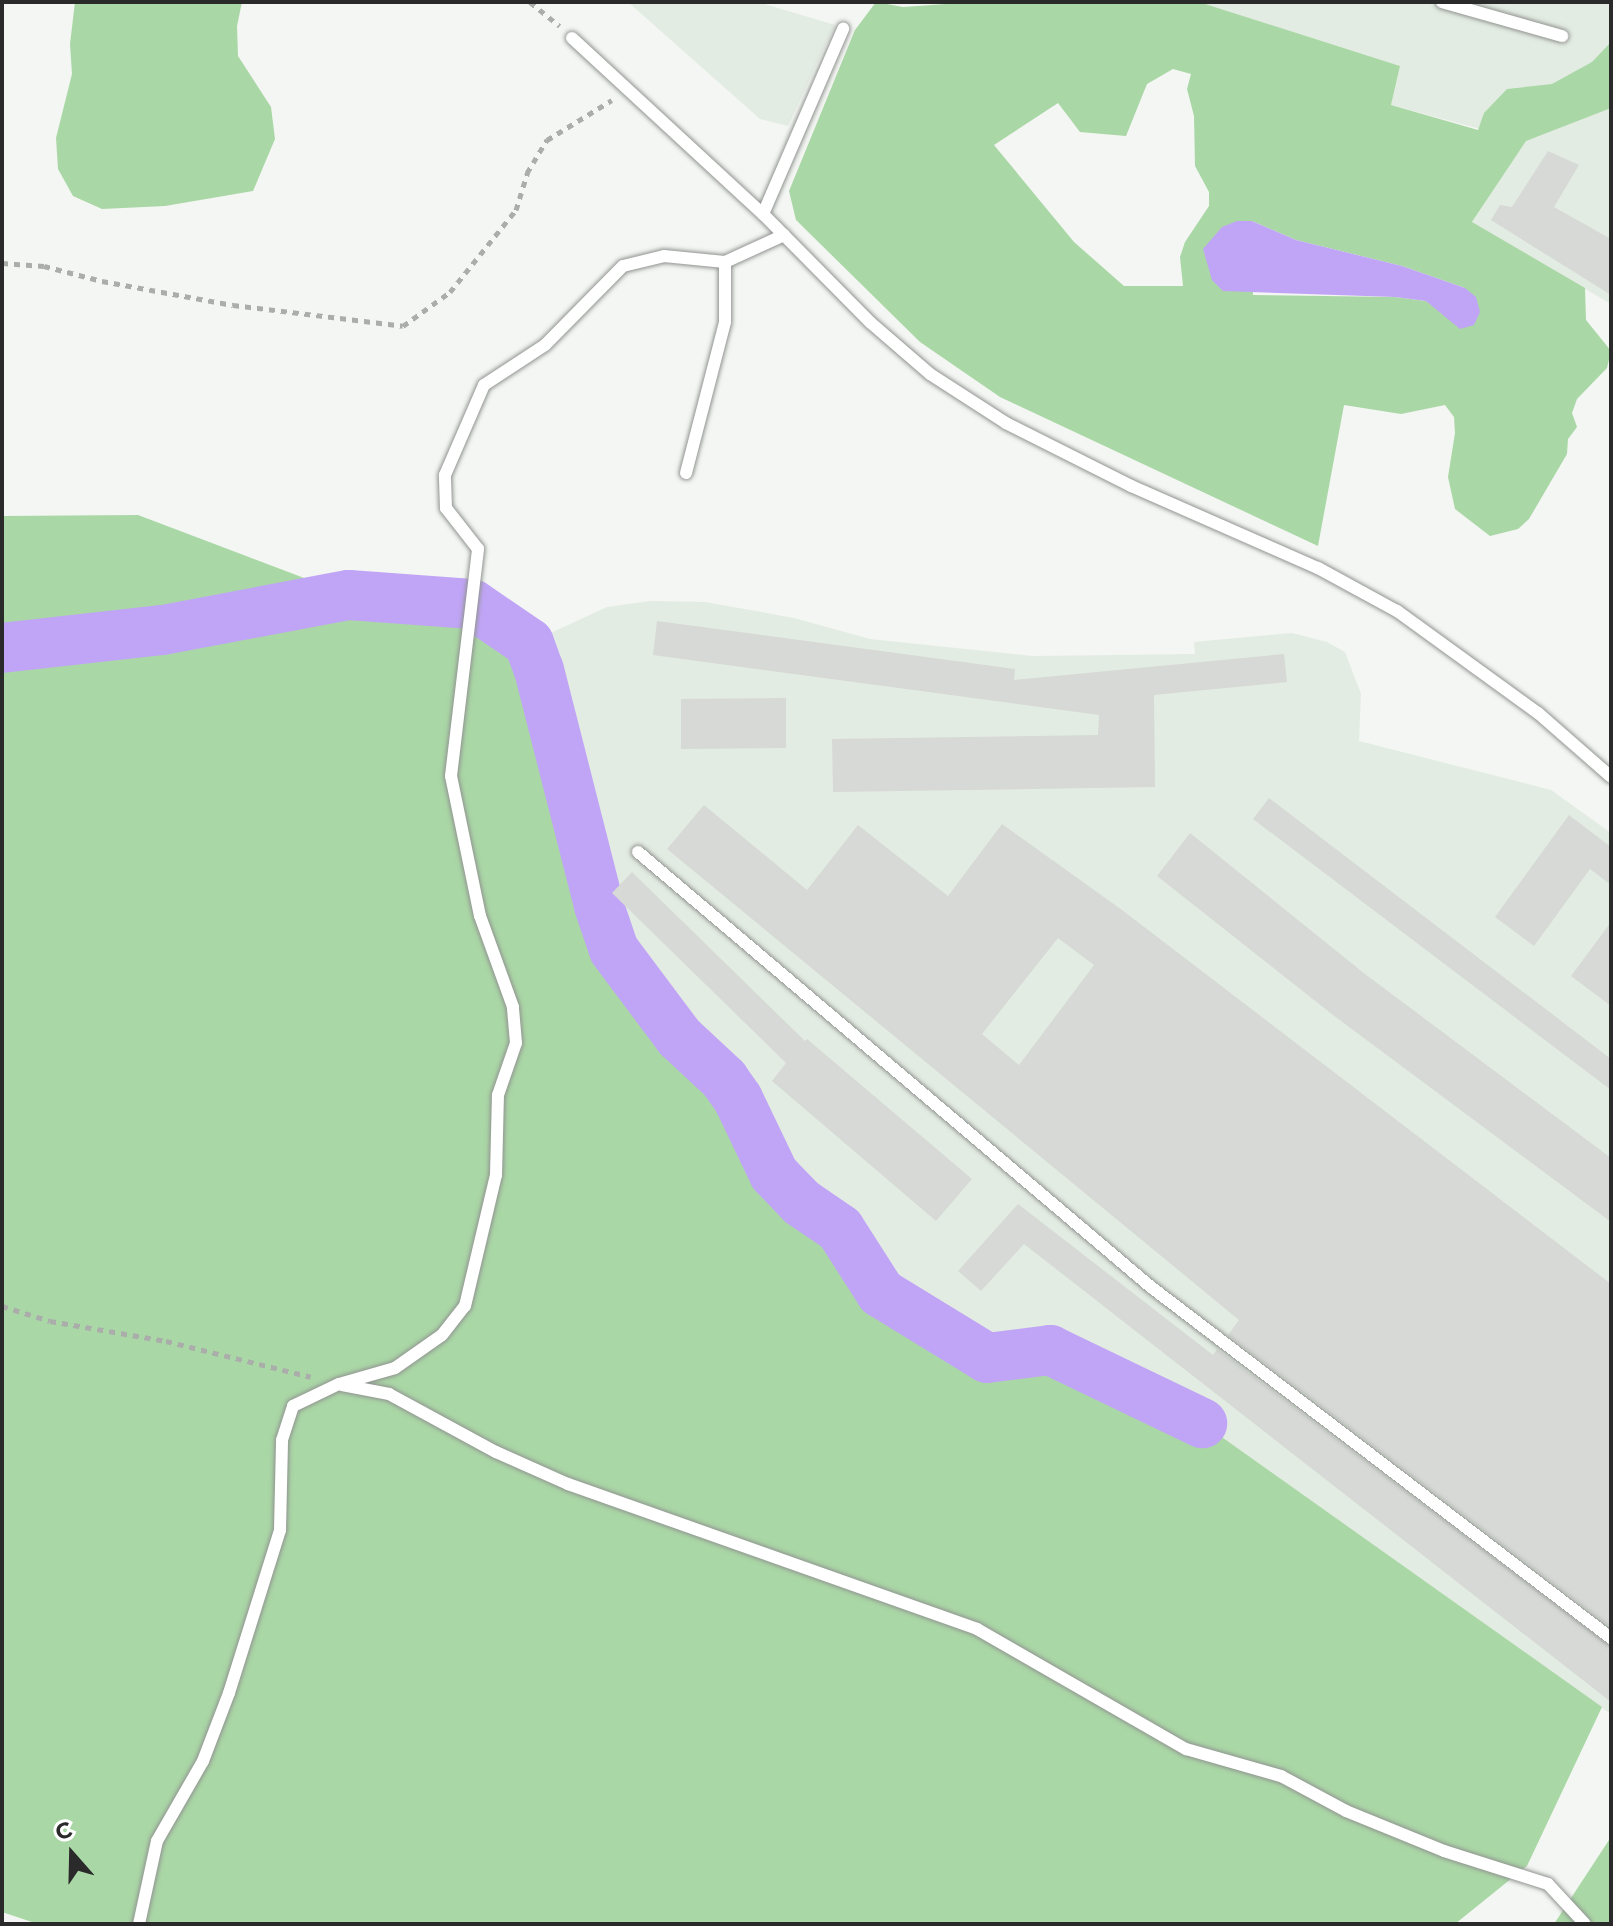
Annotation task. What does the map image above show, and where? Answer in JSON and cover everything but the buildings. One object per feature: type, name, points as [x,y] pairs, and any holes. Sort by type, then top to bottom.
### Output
[{"type":"lane","points":[[1442,2],[1562,36]]},
{"type":"lane","points":[[763,214],[843,29]]},
{"type":"lane","points":[[572,38],[763,214],[871,323],[955,390],[1006,423],[1131,486],[1318,568],[1397,611],[1538,713],[1611,777]]},
{"type":"lane","points":[[139,1924],[157,1841],[203,1761],[229,1693],[280,1530],[282,1440],[293,1406],[339,1384],[395,1368],[442,1335],[465,1306],[496,1175],[498,1095],[516,1043],[513,1007],[480,916],[451,776],[478,549],[446,508],[445,475],[484,385],[545,345],[623,266],[664,256],[725,262],[784,235]]},
{"type":"lane","points":[[686,473],[725,322],[725,262]]},
{"type":"lane","points":[[638,852],[1151,1287],[1611,1638]]},
{"type":"lane","points":[[339,1384],[389,1394],[496,1452],[568,1484],[977,1629],[1186,1749],[1281,1776],[1346,1811],[1444,1851],[1548,1884],[1585,1924]]},
{"type":"path","points":[[530,2],[572,38]]},
{"type":"path","points":[[2,263],[44,266],[102,281],[233,305],[403,326],[450,292],[516,210],[527,173],[547,140],[630,89]]},
{"type":"path","points":[[2,1306],[50,1321],[166,1341],[339,1384]]},
{"type":"shaded area","points":[[628,2],[758,2],[835,25],[788,126],[760,119]]},
{"type":"shaded area","points":[[1199,2],[1611,2],[1611,304],[1472,223],[1525,141],[1391,105],[1400,66]]},
{"type":"shaded area","points":[[1237,221],[1252,221],[1296,240],[1402,266],[1465,288],[1476,297],[1480,312],[1474,325],[1460,329],[1426,301],[1395,297],[1223,291],[1212,280],[1203,249],[1222,227]]},
{"type":"shaded area","points":[[650,601],[705,602],[794,618],[870,639],[1033,656],[1195,654],[1194,642],[1292,633],[1327,642],[1345,652],[1361,694],[1359,741],[1551,790],[1611,833],[1611,1714],[1050,1351],[987,1358],[881,1293],[840,1229],[802,1203],[774,1174],[738,1099],[724,1079],[679,1037],[614,950],[599,906],[539,670],[529,643],[607,607]]},
{"type":"green space","points":[[75,2],[242,2],[237,26],[238,56],[271,107],[275,139],[253,191],[165,206],[102,209],[73,196],[58,169],[56,138],[72,74],[70,44]]},
{"type":"green space","points":[[876,2],[903,7],[975,2],[1199,2],[1400,66],[1391,105],[1478,130],[1484,113],[1507,89],[1552,84],[1592,62],[1611,42],[1611,108],[1526,141],[1472,222],[1585,288],[1586,320],[1611,351],[1607,368],[1577,399],[1572,413],[1577,427],[1568,439],[1567,454],[1529,519],[1518,529],[1490,536],[1455,509],[1448,477],[1455,433],[1454,417],[1445,405],[1401,414],[1344,405],[1318,546],[1000,397],[920,342],[796,220],[789,191],[855,30]],"holes":[[[1173,69],[1191,74],[1187,89],[1194,116],[1195,166],[1209,192],[1209,206],[1185,242],[1180,257],[1183,286],[1124,286],[1074,242],[994,145],[1058,103],[1080,132],[1126,136],[1147,84]],[[1252,221],[1296,240],[1402,266],[1465,288],[1438,309],[1426,301],[1395,297],[1253,295]]]},
{"type":"green space","points":[[138,515],[349,595],[472,604],[529,643],[539,670],[599,906],[614,950],[679,1037],[724,1079],[738,1099],[774,1174],[802,1203],[840,1229],[881,1293],[987,1358],[1050,1350],[1202,1423],[1602,1707],[1527,1866],[1455,1924],[38,1924],[2,1912],[2,516]]},
{"type":"green space","points":[[1611,1837],[1611,1924],[1554,1924]]},
{"type":"waterway","points":[[2,648],[163,630],[349,595],[472,604],[529,643],[539,670],[599,906],[614,950],[679,1037],[724,1079],[738,1099],[774,1174],[802,1203],[840,1229],[881,1293],[987,1358],[1050,1350],[1202,1423]]}]
